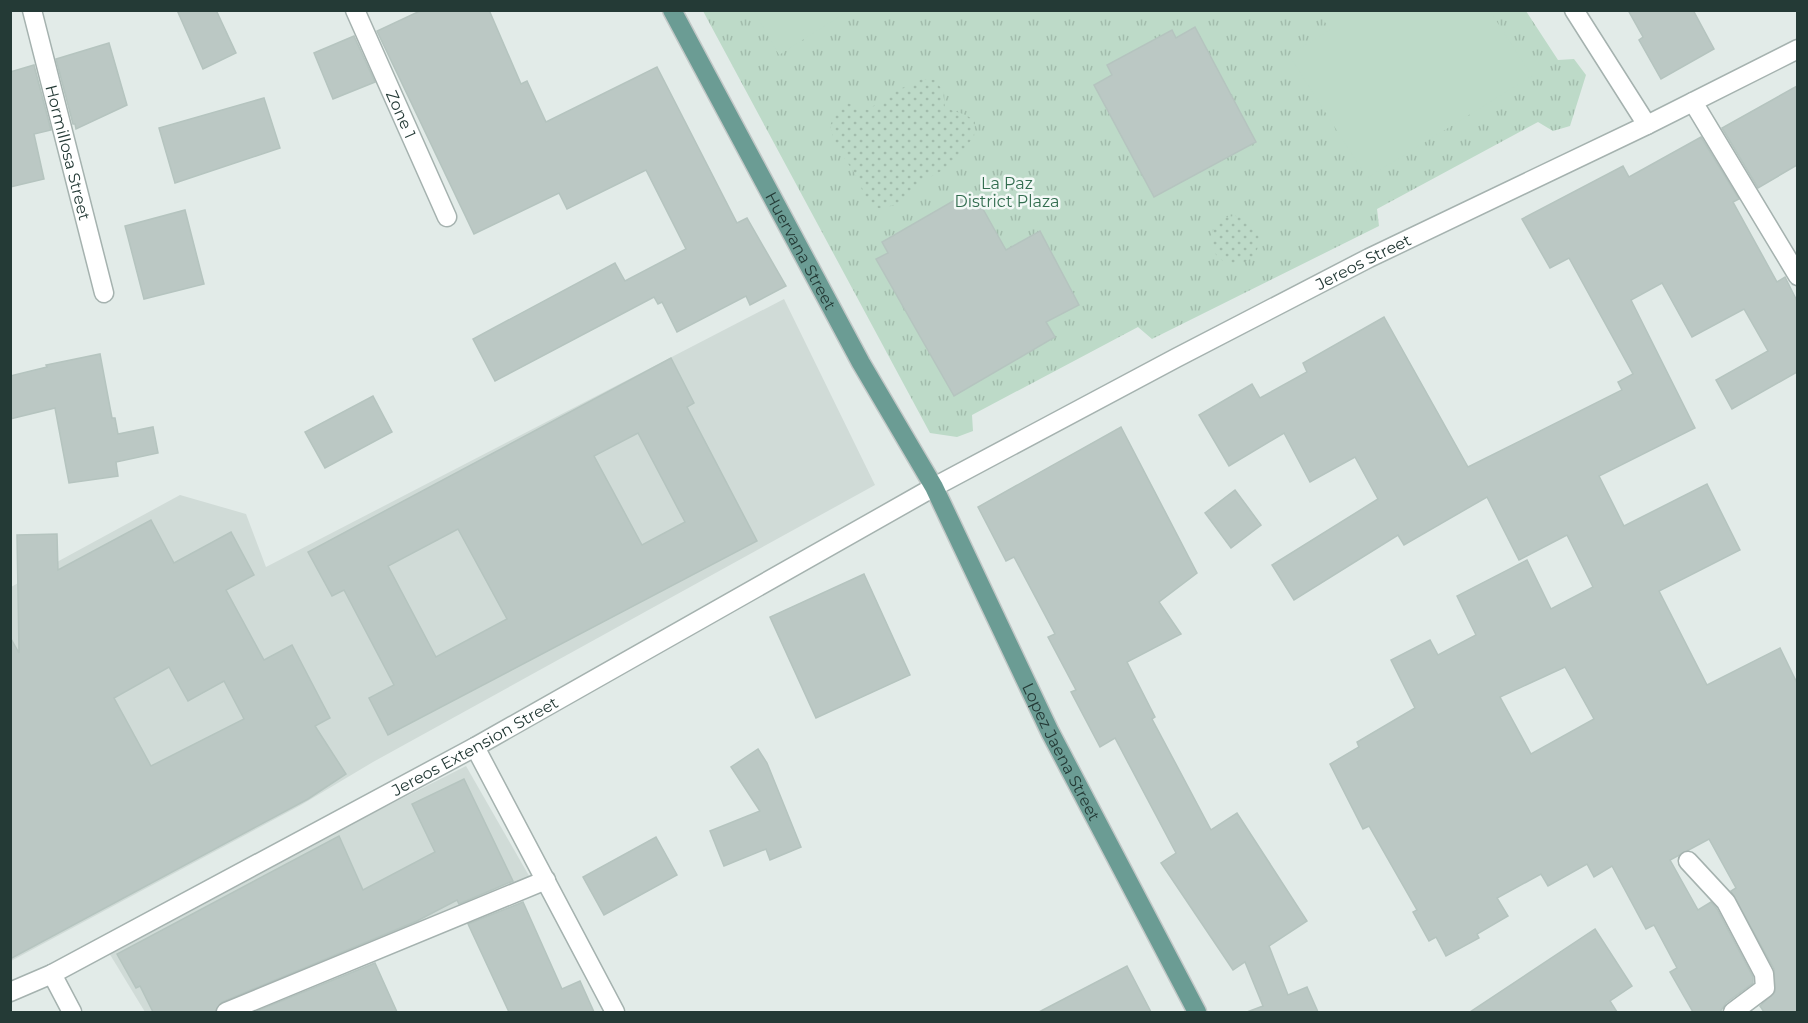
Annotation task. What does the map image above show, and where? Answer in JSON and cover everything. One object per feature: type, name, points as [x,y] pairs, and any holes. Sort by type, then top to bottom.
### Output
[{"type":"main road","name":"Huervana Street","points":[[672,10],[861,363],[934,487]]},
{"type":"main road","name":"Lopez Jaena Street","points":[[934,487],[1050,732],[1197,1012]]},
{"type":"street","name":"Hormillosa Street","points":[[32,10],[104,293]]},
{"type":"street","name":"Zone 1","points":[[355,10],[447,217]]},
{"type":"street","points":[[1574,10],[1647,125]]},
{"type":"street","name":"Jereos Street","points":[[934,487],[1369,258],[1647,125],[1797,50]]},
{"type":"street","points":[[1693,102],[1797,276]]},
{"type":"street","name":"Jereos Extension Street","points":[[10,992],[52,974],[475,747],[934,487]]},
{"type":"street","points":[[475,747],[615,1012]]},
{"type":"street","points":[[1688,861],[1726,902],[1764,974],[1765,988],[1733,1012]]},
{"type":"street","points":[[226,1012],[546,880]]},
{"type":"street","points":[[52,974],[72,1012]]},
{"type":"shaded area","points":[[784,299],[875,485],[373,762],[301,805],[11,961],[11,587],[180,495],[246,514],[266,567]]},
{"type":"shaded area","points":[[466,766],[532,881],[221,1012],[145,1012],[106,948]]},
{"type":"green space","name":"La Paz District Plaza","points":[[703,11],[1526,11],[1558,60],[1574,59],[1586,75],[1570,126],[1553,131],[1538,122],[1377,209],[1379,226],[1152,339],[1138,327],[972,415],[973,431],[957,437],[930,433]]},
{"type":"green space","points":[[754,11],[848,11],[779,55]]},
{"type":"green space","points":[[1318,11],[1490,11],[1532,76],[1367,178],[1289,55],[1330,30]]},
{"type":"green space","points":[[922,79],[935,80],[943,91],[945,108],[966,115],[975,121],[974,137],[947,168],[921,182],[905,201],[882,209],[874,207],[866,200],[857,177],[835,144],[830,126],[837,109],[848,103],[868,110],[891,93]]},
{"type":"green space","points":[[1235,216],[1252,223],[1259,240],[1252,257],[1235,264],[1218,257],[1211,240],[1218,223]]},
{"type":"building","points":[[177,10],[216,10],[236,53],[203,69]]},
{"type":"building","points":[[422,10],[489,10],[521,84],[527,81],[546,122],[657,67],[737,223],[747,218],[786,286],[750,305],[746,296],[677,332],[662,302],[658,304],[654,297],[495,381],[473,339],[615,263],[625,281],[686,249],[646,170],[567,209],[559,193],[474,234],[377,31]]},
{"type":"building","points":[[1628,10],[1693,10],[1714,49],[1661,79],[1639,40],[1643,37]]},
{"type":"building","points":[[1195,27],[1256,142],[1154,197],[1094,85],[1112,75],[1107,65],[1172,30],[1176,38]]},
{"type":"building","points":[[354,36],[375,82],[333,99],[314,53]]},
{"type":"building","points":[[109,43],[127,105],[76,129],[56,59]]},
{"type":"building","points":[[34,65],[51,130],[34,134],[44,179],[10,187],[10,72]]},
{"type":"building","points":[[1797,86],[1797,165],[1758,188],[1722,128]]},
{"type":"building","points":[[264,98],[280,148],[175,183],[159,128]]},
{"type":"building","points":[[1701,137],[1739,199],[1733,202],[1777,282],[1785,277],[1797,301],[1797,372],[1732,409],[1716,380],[1768,351],[1744,309],[1692,337],[1662,283],[1631,300],[1695,428],[1599,476],[1624,526],[1707,484],[1740,550],[1659,591],[1707,685],[1780,648],[1797,683],[1797,1012],[1764,1012],[1760,1006],[1775,992],[1774,969],[1731,891],[1736,888],[1709,839],[1670,860],[1698,910],[1711,902],[1717,909],[1753,977],[1753,983],[1726,1003],[1720,1012],[1693,1012],[1670,972],[1677,968],[1654,925],[1646,929],[1612,866],[1594,877],[1587,864],[1548,886],[1541,874],[1497,898],[1508,916],[1477,934],[1479,938],[1446,956],[1436,937],[1429,941],[1413,912],[1417,910],[1369,826],[1363,829],[1330,764],[1359,747],[1357,742],[1415,708],[1391,660],[1430,640],[1438,655],[1476,635],[1457,596],[1527,560],[1551,609],[1593,587],[1567,535],[1519,560],[1487,497],[1404,545],[1398,535],[1294,600],[1272,565],[1378,499],[1355,457],[1310,482],[1284,433],[1229,466],[1199,415],[1252,384],[1260,398],[1307,372],[1303,363],[1384,317],[1468,467],[1622,390],[1618,382],[1633,374],[1569,258],[1550,268],[1522,219],[1623,166],[1629,177]],"holes":[[[1565,667],[1594,719],[1531,754],[1500,697]]]},
{"type":"building","points":[[967,193],[974,205],[979,202],[1006,250],[1040,231],[1079,305],[1046,322],[1055,337],[954,396],[876,259],[888,253],[882,242]]},
{"type":"building","points":[[185,210],[204,284],[144,299],[125,226]]},
{"type":"building","points":[[100,354],[112,418],[115,418],[118,434],[153,427],[158,453],[116,462],[118,476],[69,483],[55,408],[10,419],[10,376],[47,367],[46,365]]},
{"type":"building","points":[[671,358],[694,403],[687,407],[757,541],[388,735],[369,698],[394,685],[344,590],[332,596],[308,552]],"holes":[[[638,433],[685,522],[642,545],[594,456]],[[458,529],[507,619],[436,657],[388,566]]]},
{"type":"building","points":[[373,396],[392,432],[325,468],[305,432]]},
{"type":"building","points":[[1121,427],[1197,573],[1159,602],[1181,634],[1127,662],[1155,717],[1152,719],[1211,830],[1237,813],[1307,921],[1269,946],[1288,995],[1307,987],[1318,1012],[1247,1012],[1263,1006],[1245,962],[1233,970],[1161,863],[1176,853],[1115,738],[1100,747],[1071,692],[1076,690],[1048,637],[1055,634],[1014,557],[1006,561],[978,507]]},
{"type":"building","points":[[1235,490],[1261,525],[1231,548],[1205,513]]},
{"type":"building","points":[[151,520],[174,563],[231,532],[254,575],[226,590],[264,660],[292,645],[330,718],[315,726],[346,774],[308,799],[10,959],[10,637],[19,653],[17,535],[57,534],[58,570]],"holes":[[[169,667],[188,701],[224,681],[244,719],[151,766],[114,698]]]},
{"type":"building","points":[[864,574],[910,675],[816,718],[770,617]]},
{"type":"building","points":[[758,749],[767,763],[801,847],[770,860],[766,849],[724,866],[710,831],[760,811],[731,767]]},
{"type":"building","points":[[464,779],[513,881],[459,904],[457,900],[417,921],[222,1002],[215,1012],[153,1012],[140,986],[136,988],[117,954],[339,836],[363,890],[435,852],[412,804]]},
{"type":"building","points":[[656,837],[677,875],[604,915],[583,877]]},
{"type":"building","points":[[523,902],[562,989],[580,981],[594,1012],[509,1012],[468,924]]},
{"type":"building","points":[[1595,929],[1632,986],[1610,1001],[1617,1012],[1470,1012]]},
{"type":"building","points":[[375,963],[397,1012],[254,1012]]},
{"type":"building","points":[[1127,966],[1151,1012],[1039,1012]]}]
